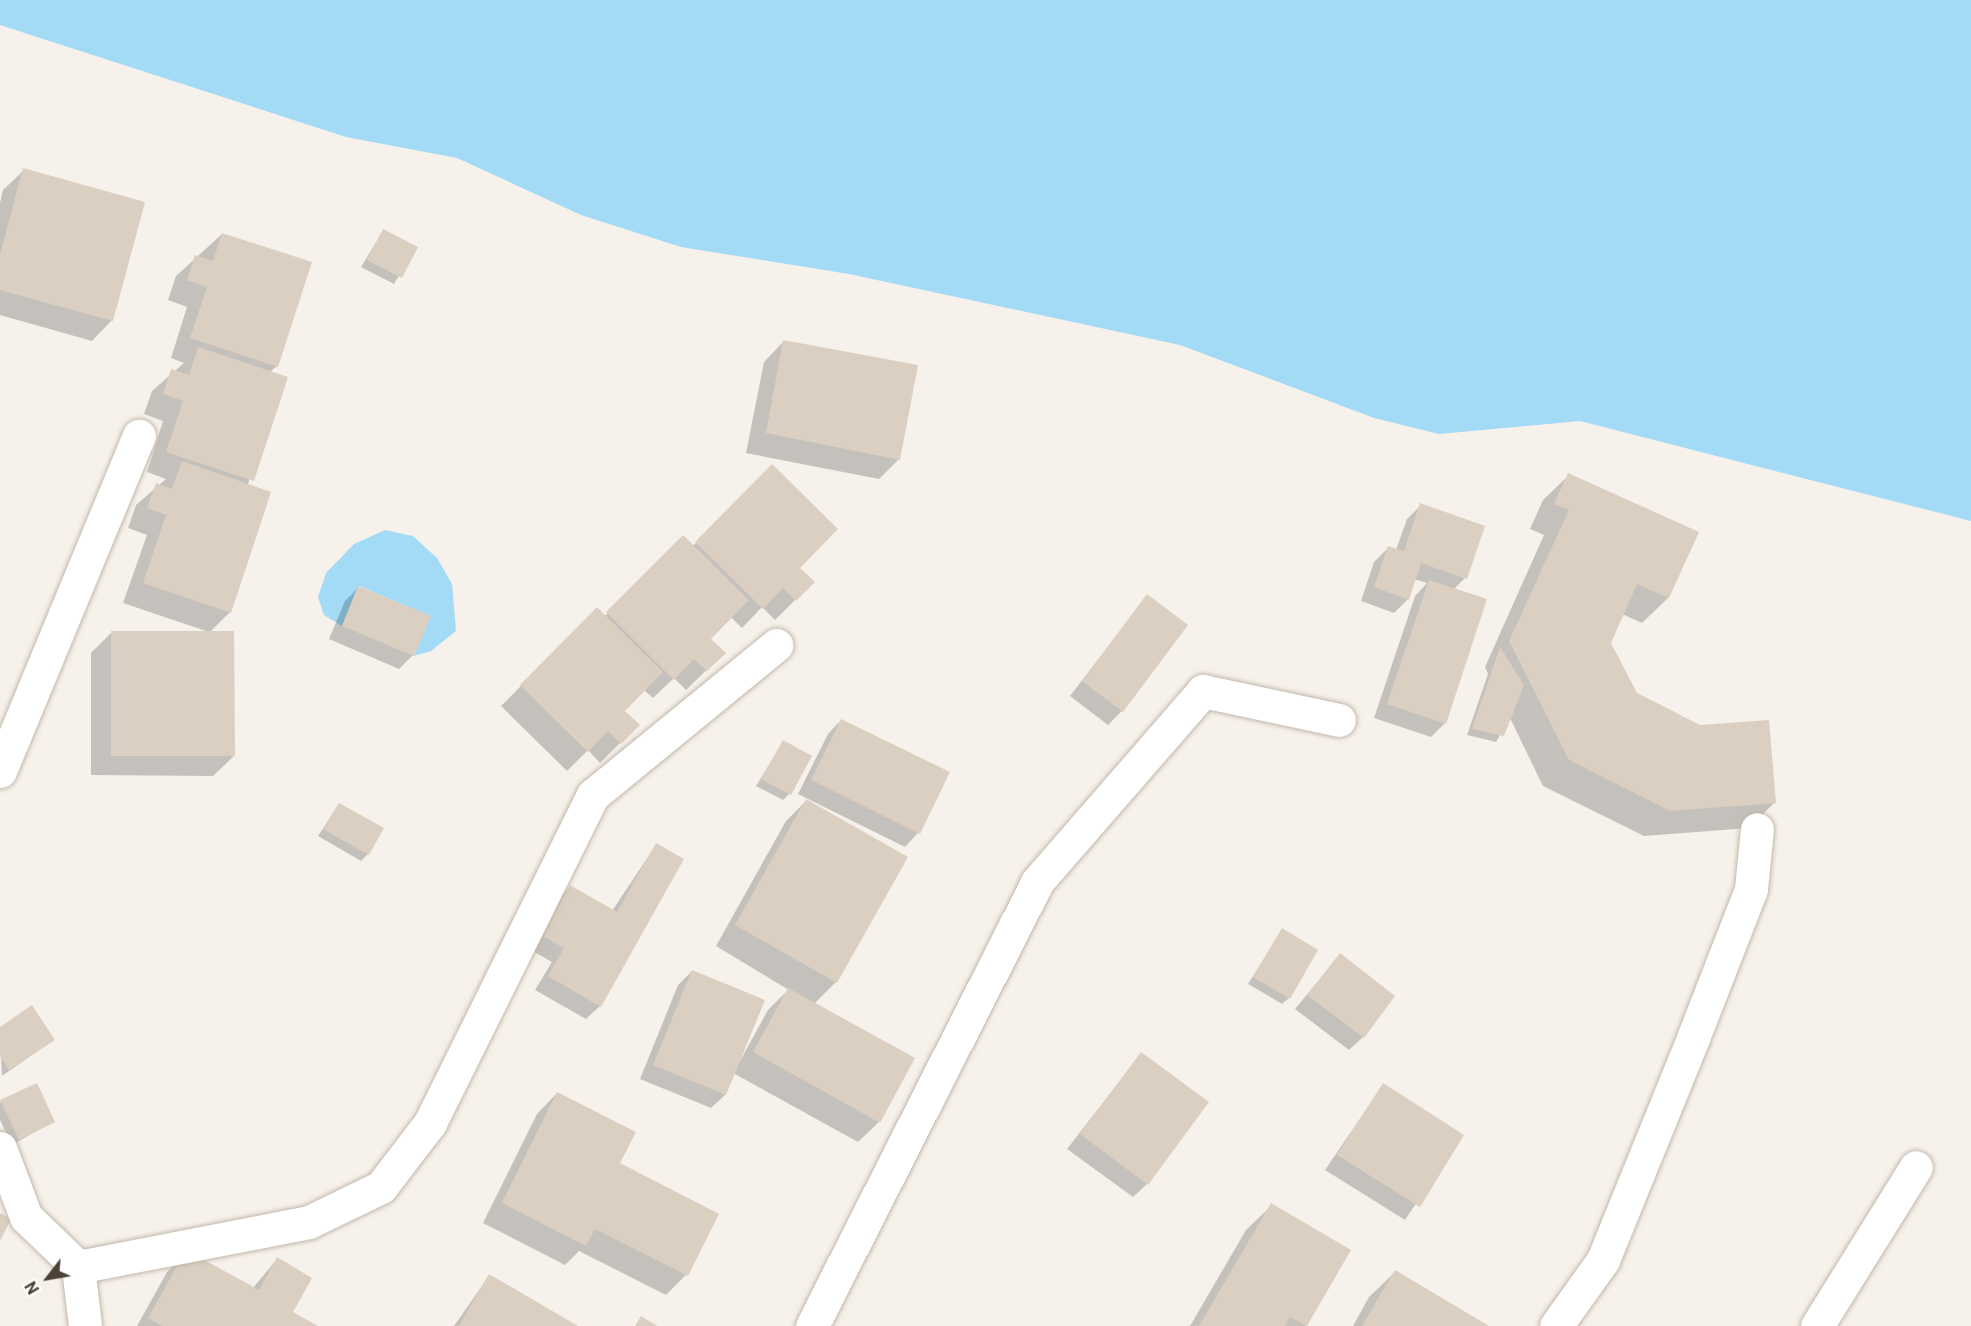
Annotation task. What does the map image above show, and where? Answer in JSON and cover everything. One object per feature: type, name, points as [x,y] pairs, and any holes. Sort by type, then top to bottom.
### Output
[{"type":"street","points":[[0,771],[139,436]]},
{"type":"street","points":[[78,1267],[309,1222],[381,1187],[430,1123],[593,795],[776,645]]},
{"type":"street","points":[[812,1326],[1037,882],[1203,691],[1339,720]]},
{"type":"street","points":[[1556,1326],[1603,1260],[1693,1038],[1751,889],[1757,829]]},
{"type":"street","points":[[0,1148],[26,1217],[78,1267],[84,1326]]},
{"type":"street","points":[[1817,1326],[1916,1167]]},
{"type":"water","points":[[0,0],[1971,0],[1971,521],[1580,421],[1439,434],[1374,418],[1180,345],[849,274],[681,247],[581,215],[457,158],[346,137],[0,25]]},
{"type":"water","points":[[385,530],[413,536],[437,558],[452,584],[456,631],[431,651],[414,656],[430,616],[359,586],[342,626],[324,615],[318,597],[326,573],[354,544]]},
{"type":"building","points":[[23,168],[145,202],[113,321],[0,290],[0,255]]},
{"type":"building","points":[[383,229],[418,247],[402,278],[367,260]]},
{"type":"building","points":[[222,233],[312,262],[278,367],[190,338],[207,287],[187,280],[195,255],[213,261]]},
{"type":"building","points":[[783,340],[918,365],[900,460],[766,433]]},
{"type":"building","points":[[198,347],[288,377],[254,481],[166,452],[183,401],[163,394],[171,369],[189,375]]},
{"type":"building","points":[[182,461],[271,492],[231,613],[143,583],[166,515],[147,508],[156,483],[172,489]]},
{"type":"building","points":[[772,464],[838,529],[800,568],[815,582],[796,601],[783,588],[763,609],[695,542]]},
{"type":"building","points":[[1568,473],[1699,532],[1669,598],[1637,584],[1611,643],[1637,693],[1700,725],[1769,720],[1776,803],[1670,811],[1569,760],[1509,641],[1569,510],[1554,504]]},
{"type":"building","points":[[1420,503],[1485,526],[1467,579],[1421,563],[1409,600],[1374,587],[1388,546],[1404,551]]},
{"type":"building","points":[[683,535],[749,600],[711,639],[726,653],[707,671],[694,659],[674,680],[606,612]]},
{"type":"building","points":[[1429,580],[1487,599],[1446,724],[1387,704]]},
{"type":"building","points":[[358,586],[431,616],[414,656],[342,626]]},
{"type":"building","points":[[1147,594],[1188,625],[1123,712],[1082,681]]},
{"type":"building","points":[[597,607],[663,672],[625,711],[640,725],[621,744],[608,731],[588,752],[520,685]]},
{"type":"building","points":[[111,631],[234,631],[235,756],[111,756]]},
{"type":"building","points":[[1500,647],[1524,685],[1504,736],[1472,729]]},
{"type":"building","points":[[841,719],[950,772],[920,834],[811,780]]},
{"type":"building","points":[[783,740],[812,756],[791,795],[761,779]]},
{"type":"building","points":[[806,799],[908,857],[837,983],[735,925]]},
{"type":"building","points":[[339,803],[384,828],[369,855],[323,829]]},
{"type":"building","points":[[656,843],[684,859],[601,1007],[548,976],[564,948],[541,935],[570,885],[617,912]]},
{"type":"building","points":[[1282,928],[1318,950],[1290,999],[1253,977]]},
{"type":"building","points":[[1340,953],[1395,996],[1364,1038],[1307,995]]},
{"type":"building","points":[[692,970],[765,1000],[726,1095],[653,1065]]},
{"type":"building","points":[[788,988],[915,1058],[880,1123],[753,1052]]},
{"type":"building","points":[[32,1005],[55,1040],[9,1070],[0,1056],[0,1027]]},
{"type":"building","points":[[1141,1052],[1209,1102],[1148,1185],[1080,1134]]},
{"type":"building","points":[[37,1083],[55,1122],[19,1140],[0,1100]]},
{"type":"building","points":[[1383,1083],[1464,1135],[1420,1207],[1337,1155]]},
{"type":"building","points":[[557,1092],[636,1132],[620,1163],[719,1214],[688,1276],[595,1229],[586,1246],[502,1203]]},
{"type":"building","points":[[1271,1203],[1351,1250],[1307,1326],[1290,1317],[1285,1326],[1199,1326]]},
{"type":"building","points":[[0,1213],[11,1219],[0,1241]]},
{"type":"building","points":[[186,1250],[259,1290],[277,1257],[312,1278],[293,1312],[318,1326],[162,1326],[148,1318]]},
{"type":"building","points":[[1395,1270],[1489,1326],[1362,1326]]},
{"type":"building","points":[[489,1274],[578,1326],[459,1326]]},
{"type":"building","points":[[641,1316],[657,1326],[635,1326]]}]
